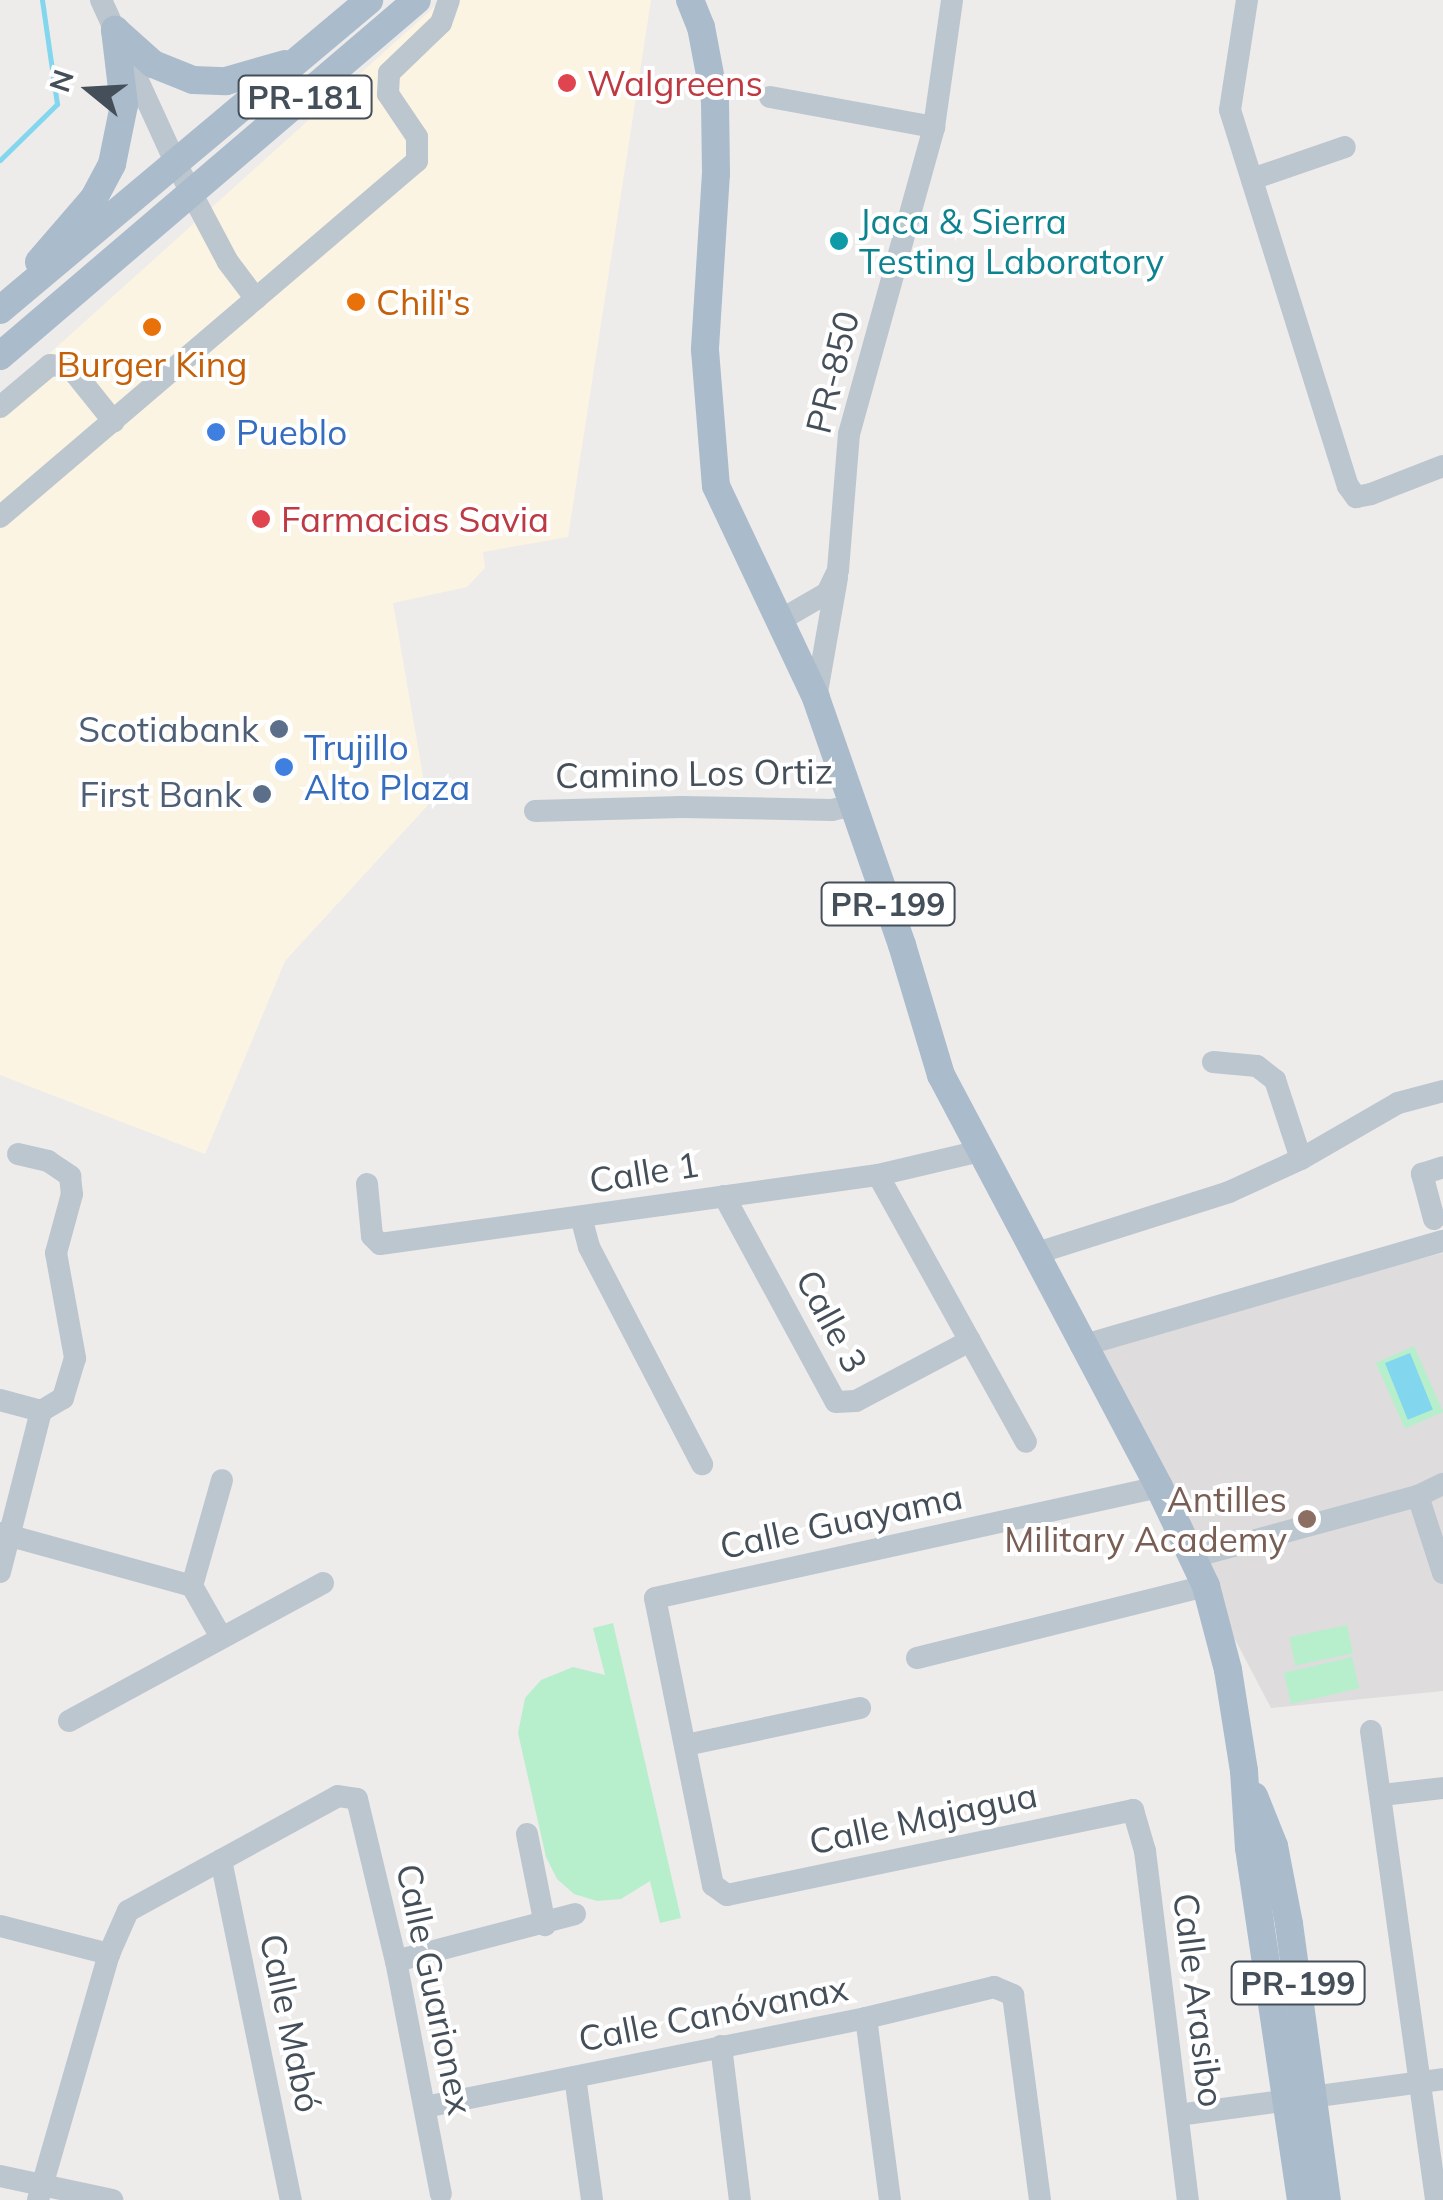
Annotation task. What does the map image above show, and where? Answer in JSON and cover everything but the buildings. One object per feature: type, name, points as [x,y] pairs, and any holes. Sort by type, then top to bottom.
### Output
[{"type":"main road","name":"PR-181","points":[[0,310],[369,0]]},
{"type":"main road","name":"PR-181","points":[[0,356],[417,0]]},
{"type":"main road","name":"PR-199","points":[[690,0],[701,28],[715,101],[716,174],[704,350],[716,486],[782,618],[816,698],[941,1075],[1159,1487],[1206,1586],[1228,1670],[1244,1771],[1249,1848],[1300,2100],[1326,2200]]},
{"type":"main road","points":[[115,30],[152,64],[194,80],[226,81],[299,60]]},
{"type":"main road","points":[[0,310],[94,198],[112,164],[124,105],[115,30]]},
{"type":"main road","name":"PR-199","points":[[1300,2100],[1301,2200]]},
{"type":"street","points":[[101,0],[175,162],[228,262],[256,300]]},
{"type":"street","points":[[0,517],[417,162],[418,137],[388,94],[390,73],[440,23],[448,0]]},
{"type":"street","name":"PR-850","points":[[816,698],[838,570],[849,434],[934,127],[952,0]]},
{"type":"street","points":[[1247,0],[1230,110],[1348,486],[1356,496],[1371,494],[1443,466]]},
{"type":"street","points":[[770,97],[934,127]]},
{"type":"street","points":[[1252,180],[1344,147]]},
{"type":"street","points":[[0,407],[50,365],[70,366],[114,422]]},
{"type":"street","points":[[782,618],[827,593],[838,570]]},
{"type":"street","name":"Camino Los Ortiz","points":[[535,811],[682,807],[832,810],[854,805]]},
{"type":"street","points":[[1213,1062],[1257,1066],[1275,1080],[1301,1159]]},
{"type":"street","points":[[1034,1254],[1229,1192],[1301,1159],[1398,1103],[1443,1092]]},
{"type":"street","name":"Calle 1","points":[[366,1184],[372,1236],[380,1244],[878,1174],[980,1151]]},
{"type":"street","points":[[0,1572],[5,1534],[42,1412],[62,1398],[75,1358],[56,1253],[72,1194],[70,1176],[48,1161],[18,1154]]},
{"type":"street","points":[[1434,1218],[1422,1174],[1443,1168]]},
{"type":"street","points":[[878,1174],[1026,1442]]},
{"type":"street","name":"Calle 3","points":[[724,1196],[836,1402],[856,1401],[970,1341]]},
{"type":"street","points":[[581,1217],[589,1247],[702,1464]]},
{"type":"street","points":[[1081,1346],[1443,1241]]},
{"type":"street","points":[[0,1400],[42,1412]]},
{"type":"street","points":[[192,1586],[222,1480]]},
{"type":"street","points":[[1193,1557],[1418,1496],[1443,1484]]},
{"type":"street","name":"Calle Guayama","points":[[686,1745],[655,1598],[1159,1487]]},
{"type":"street","points":[[1418,1496],[1443,1573]]},
{"type":"street","points":[[5,1534],[192,1586],[221,1637]]},
{"type":"street","points":[[69,1721],[323,1583]]},
{"type":"street","points":[[917,1658],[1206,1586]]},
{"type":"street","points":[[686,1745],[860,1708]]},
{"type":"street","points":[[1371,1731],[1432,2080],[1436,2200]]},
{"type":"street","name":"Calle Majagua","points":[[686,1745],[713,1886],[727,1895],[1133,1810]]},
{"type":"street","points":[[1382,1795],[1443,1788]]},
{"type":"street","name":"Calle Guarionex","points":[[221,1860],[338,1796],[357,1800],[396,1961],[442,2194]]},
{"type":"street","name":"Calle Arasibo","points":[[1133,1810],[1145,1851],[1188,2200]]},
{"type":"street","points":[[527,1834],[545,1925]]},
{"type":"street","points":[[40,2193],[109,1954],[128,1910],[221,1860]]},
{"type":"street","name":"Calle Mabó","points":[[221,1860],[291,2200]]},
{"type":"street","points":[[396,1961],[545,1925],[575,1914]]},
{"type":"street","points":[[0,1926],[109,1954]]},
{"type":"street","name":"Calle Canóvanax","points":[[424,2107],[866,2018],[994,1987],[1014,1995],[1040,2200]]},
{"type":"street","points":[[866,2018],[890,2200]]},
{"type":"street","points":[[721,2046],[740,2200]]},
{"type":"street","points":[[576,2077],[592,2200]]},
{"type":"street","points":[[1178,2114],[1432,2080]]},
{"type":"street","points":[[0,2176],[40,2193],[112,2200]]},
{"type":"shaded area","name":"Trujillo Alto Plaza","points":[[442,0],[651,0],[568,537],[483,552],[485,568],[467,587],[393,603],[428,805],[285,961],[205,1154],[0,1075],[0,398]]},
{"type":"shaded area","name":"Antilles Military Academy","points":[[1443,1253],[1443,1691],[1271,1708],[1081,1346]]},
{"type":"green space","points":[[1414,1346],[1443,1412],[1405,1429],[1376,1363]]},
{"type":"green space","points":[[613,1623],[681,1918],[660,1923],[650,1881],[621,1899],[597,1901],[574,1894],[557,1879],[546,1857],[518,1733],[525,1698],[541,1680],[573,1667],[605,1675],[593,1628]]},
{"type":"green space","points":[[1347,1625],[1353,1653],[1295,1666],[1289,1637]]},
{"type":"green space","points":[[1352,1657],[1359,1688],[1291,1704],[1284,1673]]},
{"type":"water","points":[[1410,1353],[1433,1410],[1408,1420],[1385,1363]]},
{"type":"waterway","points":[[0,160],[57,104],[42,0]]},
{"type":"place","name":"Walgreens","points":[[567,83]]},
{"type":"place","name":"Jaca & Sierra Testing Laboratory","points":[[839,241]]},
{"type":"place","name":"Chili's","points":[[356,302]]},
{"type":"place","name":"Burger King","points":[[152,327]]},
{"type":"place","name":"Pueblo","points":[[216,432]]},
{"type":"place","name":"Farmacias Savia","points":[[261,519]]},
{"type":"place","name":"Scotiabank","points":[[279,729]]},
{"type":"place","name":"Trujillo Alto Plaza","points":[[284,767]]},
{"type":"place","name":"First Bank","points":[[262,794]]},
{"type":"place","name":"Antilles Military Academy","points":[[1307,1519]]}]
